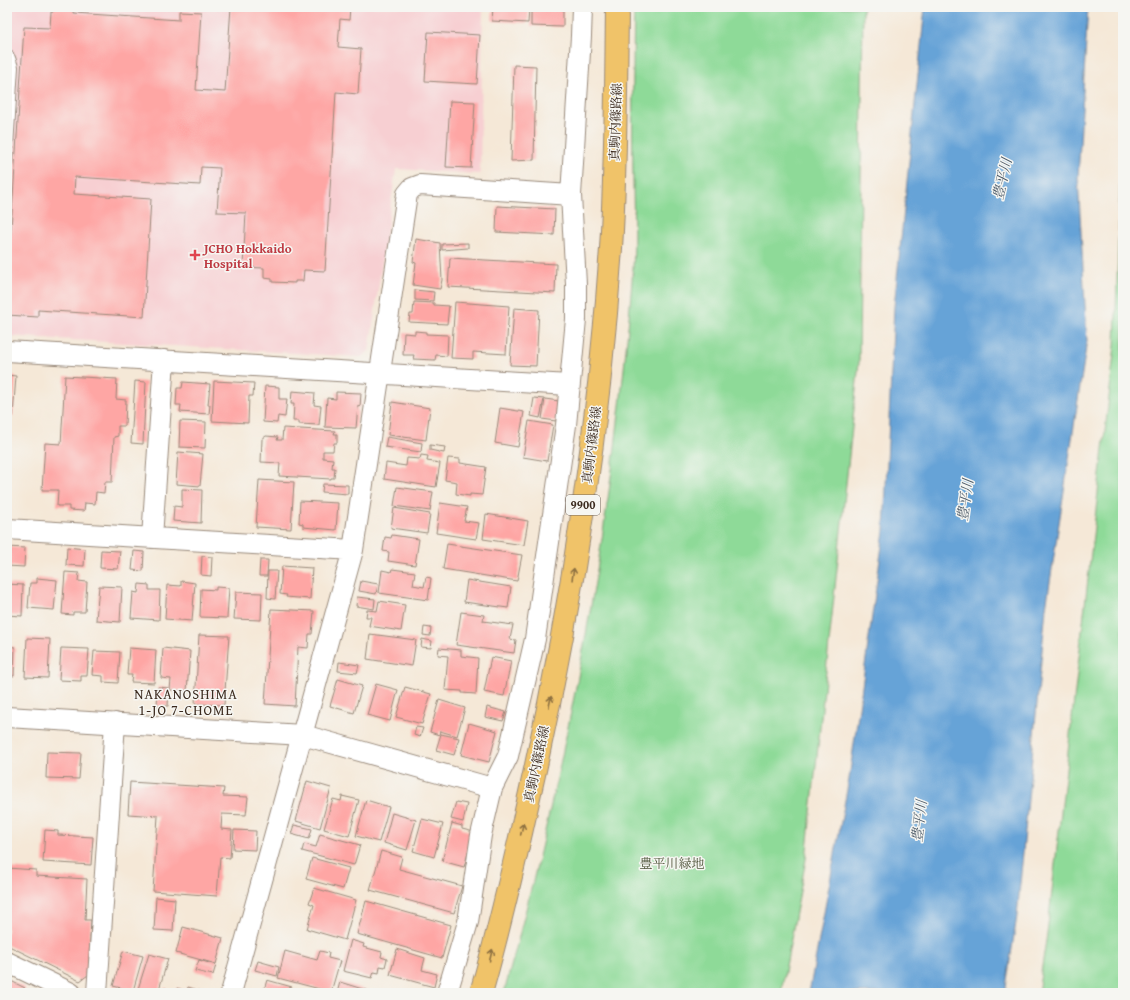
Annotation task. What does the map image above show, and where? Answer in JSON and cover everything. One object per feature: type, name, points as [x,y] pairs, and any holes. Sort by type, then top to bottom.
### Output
[{"type":"main road","name":"真駒内篠路線","points":[[481,993],[514,868],[540,750],[561,649],[585,495],[598,391],[611,247],[616,112],[617,7]]},
{"type":"street","points":[[447,993],[468,922],[481,835],[492,788],[508,756],[535,639],[566,425],[576,319],[576,284],[571,195],[582,7]]},
{"type":"street","points":[[231,993],[353,550],[407,194],[412,188],[420,185],[571,195]]},
{"type":"street","points":[[7,351],[569,385]]},
{"type":"street","points":[[152,538],[164,360]]},
{"type":"street","points":[[7,529],[353,550]]},
{"type":"street","points":[[7,717],[303,735],[492,788]]},
{"type":"street","points":[[97,993],[115,723]]},
{"type":"street","points":[[7,962],[71,993]]},
{"type":"lane","points":[[7,54],[13,67],[7,163]]},
{"type":"shaded area","name":"JCHO Hokkaido Hospital","points":[[7,7],[483,7],[480,174],[396,169],[369,351],[361,357],[7,336]]},
{"type":"green space","name":"豊平川緑地","points":[[634,7],[863,7],[859,362],[806,859],[781,993],[504,993],[549,814],[569,724],[586,634],[614,452],[625,360],[634,257]]},
{"type":"green space","points":[[1123,83],[1123,993],[1038,993],[1047,934],[1115,345]]},
{"type":"water","name":"豊平川","points":[[925,7],[1088,7],[1078,178],[1087,341],[1046,608],[1017,916],[1005,993],[809,993],[849,779],[884,531],[894,307]]},
{"type":"building","points":[[53,7],[74,7],[74,13],[179,20],[179,11],[201,12],[196,90],[225,92],[231,7],[350,7],[349,20],[340,19],[338,47],[361,49],[358,94],[336,92],[325,271],[304,270],[303,281],[295,281],[295,283],[272,282],[272,279],[264,278],[264,268],[243,267],[246,213],[217,212],[220,168],[201,167],[200,185],[75,177],[74,194],[151,199],[144,317],[38,310],[38,317],[7,315],[7,291],[24,27],[50,28],[51,12],[53,12]]},
{"type":"building","points":[[493,7],[529,7],[528,23],[492,21]]},
{"type":"building","points":[[531,7],[563,7],[563,27],[531,26]]},
{"type":"building","points":[[428,32],[480,35],[477,84],[425,81]]},
{"type":"building","points":[[514,65],[536,66],[534,160],[511,161]]},
{"type":"building","points":[[450,101],[475,102],[471,168],[446,167]]},
{"type":"building","points":[[497,206],[555,209],[554,235],[496,232]]},
{"type":"building","points":[[416,239],[440,243],[442,280],[440,289],[413,285],[416,263],[413,262]]},
{"type":"building","points":[[468,243],[468,248],[442,250],[442,244]]},
{"type":"building","points":[[450,258],[556,264],[555,293],[448,287]]},
{"type":"building","points":[[415,290],[434,292],[433,301],[415,300]]},
{"type":"building","points":[[414,302],[434,303],[434,305],[449,306],[447,324],[409,322],[410,314],[413,314]]},
{"type":"building","points":[[455,302],[509,306],[506,354],[473,352],[473,359],[451,358]]},
{"type":"building","points":[[514,308],[539,310],[536,366],[510,365]]},
{"type":"building","points":[[415,331],[426,332],[426,334],[448,335],[447,356],[436,355],[435,360],[413,359],[414,355],[403,355],[404,333],[415,334]]},
{"type":"building","points":[[7,375],[16,376],[13,416],[7,416]]},
{"type":"building","points":[[65,376],[117,379],[116,399],[126,400],[125,426],[118,426],[118,436],[114,437],[112,482],[105,482],[104,493],[96,492],[95,504],[85,503],[84,511],[69,510],[69,506],[57,506],[58,490],[42,490],[45,443],[61,444]]},
{"type":"building","points":[[135,381],[146,382],[143,444],[131,443]]},
{"type":"building","points":[[214,381],[254,383],[253,396],[249,396],[248,423],[212,421]]},
{"type":"building","points":[[183,382],[210,384],[208,405],[210,405],[209,414],[180,412],[181,405],[176,405],[177,388],[182,388]]},
{"type":"building","points":[[265,386],[279,387],[279,399],[287,399],[285,417],[278,416],[277,423],[263,422]]},
{"type":"building","points":[[292,391],[315,393],[314,405],[321,406],[319,425],[299,424],[299,421],[293,421],[294,404],[291,404]]},
{"type":"building","points":[[336,392],[361,393],[356,428],[325,427],[327,398],[336,399]]},
{"type":"building","points":[[534,398],[544,399],[540,418],[531,416]]},
{"type":"building","points":[[545,399],[559,401],[556,421],[542,419]]},
{"type":"building","points":[[392,402],[430,408],[426,440],[388,435]]},
{"type":"building","points":[[500,408],[524,412],[518,447],[495,443]]},
{"type":"building","points":[[180,421],[206,422],[205,448],[179,447]]},
{"type":"building","points":[[529,421],[553,425],[547,461],[523,457]]},
{"type":"building","points":[[283,428],[335,431],[334,434],[337,434],[337,443],[334,443],[333,451],[323,451],[323,458],[333,459],[332,468],[335,468],[334,478],[279,476],[280,463],[261,462],[262,439],[266,436],[278,437],[277,440],[282,440]]},
{"type":"building","points":[[387,437],[422,443],[421,452],[385,447]]},
{"type":"building","points":[[430,445],[445,447],[444,453],[430,450]]},
{"type":"building","points":[[178,452],[203,454],[200,486],[176,484]]},
{"type":"building","points":[[421,455],[428,456],[427,461],[440,463],[436,487],[384,479],[386,463],[406,466],[407,458],[420,459]]},
{"type":"building","points":[[448,458],[460,459],[460,463],[486,467],[482,495],[470,494],[470,496],[456,494],[457,482],[445,480]]},
{"type":"building","points":[[259,480],[294,482],[291,529],[256,527]]},
{"type":"building","points":[[323,484],[348,485],[348,494],[322,492]]},
{"type":"building","points":[[397,487],[433,492],[430,511],[394,506]]},
{"type":"building","points":[[182,489],[202,490],[201,523],[173,521],[174,506],[182,507]]},
{"type":"building","points":[[300,501],[338,503],[336,530],[303,527],[303,524],[299,523]]},
{"type":"building","points":[[440,503],[467,507],[464,521],[479,523],[476,539],[436,533]]},
{"type":"building","points":[[394,508],[430,514],[427,533],[391,528]]},
{"type":"building","points":[[486,514],[528,521],[524,545],[483,539]]},
{"type":"building","points":[[392,535],[419,539],[415,565],[388,561],[389,552],[383,551],[385,537],[391,538]]},
{"type":"building","points":[[447,544],[522,555],[517,581],[443,569]]},
{"type":"building","points":[[7,547],[25,548],[24,567],[7,566]]},
{"type":"building","points":[[67,547],[85,549],[84,566],[66,565]]},
{"type":"building","points":[[101,550],[120,551],[118,569],[100,568]]},
{"type":"building","points":[[134,551],[144,552],[143,571],[132,570]]},
{"type":"building","points":[[202,556],[212,557],[211,576],[201,575]]},
{"type":"building","points":[[260,560],[268,560],[267,576],[259,576]]},
{"type":"building","points":[[282,566],[312,568],[310,599],[286,597],[287,595],[280,594]]},
{"type":"building","points":[[392,569],[415,572],[413,585],[424,587],[426,577],[431,578],[428,600],[379,593],[382,570],[391,572]]},
{"type":"building","points":[[268,571],[277,571],[275,599],[267,598]]},
{"type":"building","points":[[65,572],[79,573],[78,581],[87,582],[85,612],[73,612],[73,615],[62,614]]},
{"type":"building","points":[[37,578],[57,580],[54,610],[28,608],[30,583],[37,583]]},
{"type":"building","points":[[467,580],[511,587],[508,608],[464,602]]},
{"type":"building","points":[[181,581],[195,583],[192,621],[165,619],[167,585],[181,586]]},
{"type":"building","points":[[361,581],[378,584],[376,594],[359,591]]},
{"type":"building","points":[[7,584],[23,585],[22,616],[7,615]]},
{"type":"building","points":[[139,584],[149,585],[149,590],[160,590],[159,620],[131,618],[133,592],[138,593]]},
{"type":"building","points":[[99,586],[122,587],[120,622],[96,620]]},
{"type":"building","points":[[216,587],[229,588],[227,618],[200,617],[201,589],[216,590]]},
{"type":"building","points":[[236,592],[262,593],[261,620],[234,619]]},
{"type":"building","points":[[357,597],[375,599],[374,609],[356,606]]},
{"type":"building","points":[[379,601],[405,605],[401,631],[369,626],[371,617],[366,617],[367,610],[377,611]]},
{"type":"building","points":[[271,609],[314,611],[312,634],[309,634],[308,648],[298,647],[295,706],[265,704]]},
{"type":"building","points":[[461,612],[484,615],[483,621],[513,625],[510,639],[516,640],[514,653],[456,645]]},
{"type":"building","points":[[424,627],[431,628],[430,636],[423,635]]},
{"type":"building","points":[[370,634],[416,640],[412,666],[367,659]]},
{"type":"building","points":[[199,635],[229,636],[224,705],[195,704]]},
{"type":"building","points":[[27,638],[50,639],[48,678],[25,677]]},
{"type":"building","points":[[422,639],[432,641],[431,648],[421,647]]},
{"type":"building","points":[[7,646],[15,647],[14,676],[7,676]]},
{"type":"building","points":[[61,648],[89,649],[87,676],[81,676],[81,681],[59,680]]},
{"type":"building","points":[[129,648],[156,650],[154,683],[131,682],[132,675],[127,675]]},
{"type":"building","points":[[163,648],[190,651],[187,691],[170,690],[171,679],[161,678]]},
{"type":"building","points":[[439,648],[461,650],[461,656],[478,658],[476,694],[445,690],[448,656],[438,655]]},
{"type":"building","points":[[94,651],[120,652],[118,683],[103,682],[103,676],[92,675]]},
{"type":"building","points":[[491,657],[511,661],[504,696],[484,692]]},
{"type":"building","points":[[339,662],[359,665],[357,673],[338,671]]},
{"type":"building","points":[[338,679],[362,686],[354,713],[330,706]]},
{"type":"building","points":[[376,684],[398,690],[390,721],[367,715]]},
{"type":"building","points":[[158,687],[169,688],[168,706],[157,706]]},
{"type":"building","points":[[405,687],[431,694],[422,724],[396,717]]},
{"type":"building","points":[[439,700],[465,708],[457,736],[440,731],[439,735],[430,732]]},
{"type":"building","points":[[487,707],[506,712],[503,721],[485,717]]},
{"type":"building","points":[[469,723],[497,731],[489,762],[461,755]]},
{"type":"building","points":[[416,727],[423,728],[420,737],[414,735]]},
{"type":"building","points":[[441,734],[459,738],[454,755],[436,750]]},
{"type":"building","points":[[47,752],[81,753],[79,779],[46,778]]},
{"type":"building","points":[[307,781],[331,788],[320,828],[296,821]]},
{"type":"building","points":[[130,782],[224,788],[223,796],[248,797],[246,815],[222,814],[221,829],[232,830],[230,858],[220,857],[217,896],[153,891],[158,816],[128,814]]},
{"type":"building","points":[[342,796],[359,800],[349,836],[324,829],[333,799],[341,801]]},
{"type":"building","points":[[366,800],[389,807],[379,842],[356,836]]},
{"type":"building","points":[[456,802],[467,804],[463,822],[451,819]]},
{"type":"building","points":[[392,813],[416,820],[407,850],[384,843]]},
{"type":"building","points":[[422,819],[443,824],[434,857],[413,851]]},
{"type":"building","points":[[452,823],[462,826],[462,829],[474,832],[464,867],[442,861]]},
{"type":"building","points":[[294,825],[312,829],[309,839],[291,834]]},
{"type":"building","points":[[45,830],[58,831],[58,835],[93,837],[91,865],[43,862]]},
{"type":"building","points":[[234,830],[256,831],[255,850],[233,849]]},
{"type":"building","points":[[320,834],[360,845],[354,865],[302,851],[304,844],[316,847]]},
{"type":"building","points":[[381,851],[402,857],[399,869],[462,886],[454,913],[370,890]]},
{"type":"building","points":[[312,858],[349,868],[343,889],[306,879]]},
{"type":"building","points":[[7,868],[36,870],[36,876],[87,879],[85,920],[91,920],[88,975],[80,981],[7,945]]},
{"type":"building","points":[[314,888],[356,900],[345,940],[307,929],[314,905],[309,903]]},
{"type":"building","points":[[156,897],[175,899],[173,931],[154,930]]},
{"type":"building","points":[[366,901],[451,925],[442,958],[357,934]]},
{"type":"building","points":[[183,927],[223,938],[216,964],[176,953]]},
{"type":"building","points":[[351,940],[364,944],[363,947],[382,952],[381,957],[387,959],[385,967],[380,966],[379,973],[374,972],[372,978],[343,971]]},
{"type":"building","points":[[397,949],[425,958],[422,970],[437,974],[434,987],[390,975]]},
{"type":"building","points":[[123,951],[143,956],[133,991],[113,986]]},
{"type":"building","points":[[285,951],[317,960],[320,951],[329,953],[328,958],[340,961],[331,992],[278,978]]},
{"type":"building","points":[[149,954],[168,959],[158,993],[138,989]]},
{"type":"building","points":[[199,960],[216,965],[213,975],[195,971]]},
{"type":"building","points":[[258,961],[279,967],[277,976],[255,970]]},
{"type":"building","points":[[9,980],[25,988],[22,993],[7,993],[7,984]]},
{"type":"building","points":[[267,980],[292,987],[290,993],[263,993]]},
{"type":"building","points":[[340,982],[372,992],[372,993],[337,993]]},
{"type":"building","points":[[188,987],[208,993],[163,993],[165,988],[176,992],[177,988],[187,991]]},
{"type":"place","name":"JCHO Hokkaido Hospital","points":[[195,255]]},
{"type":"district","name":"NAKANOSHIMA 1-JO 7-CHOME","points":[[186,702]]}]
